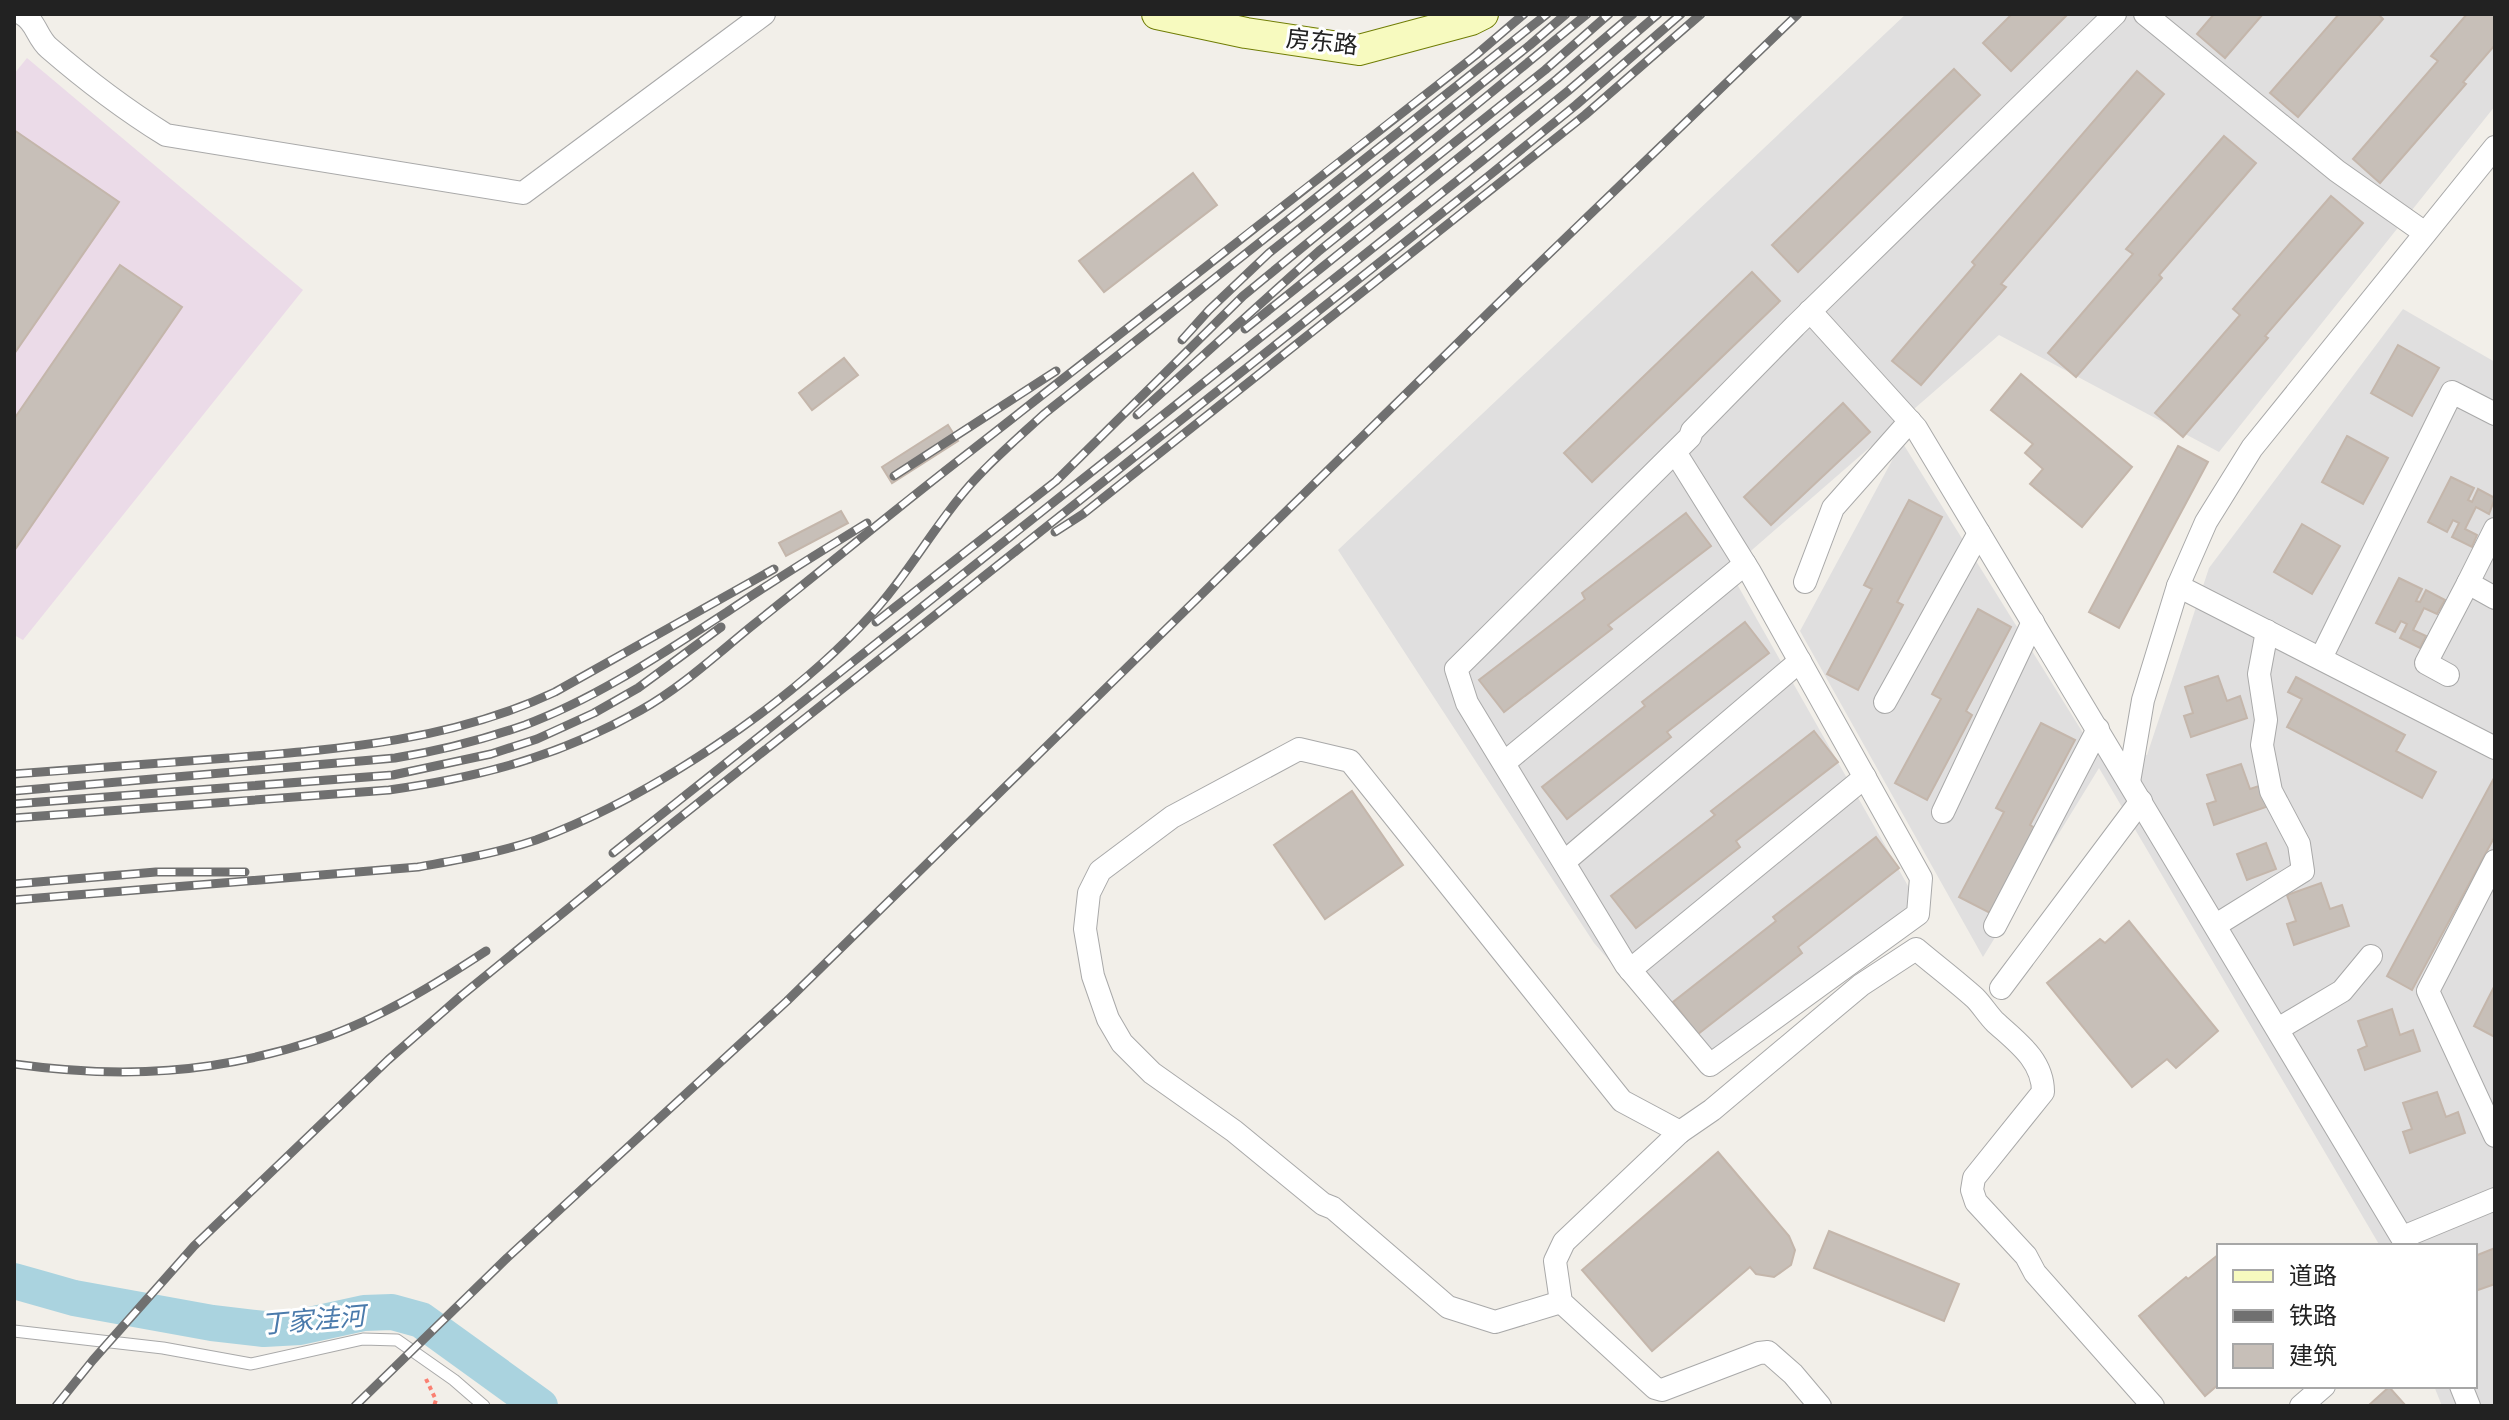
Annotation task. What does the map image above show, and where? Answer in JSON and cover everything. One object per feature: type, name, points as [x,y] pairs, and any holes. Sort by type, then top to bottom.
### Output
[{"type":"main road","name":"房东路","points":[[1157,14],[1246,33],[1359,50],[1471,20],[1483,14]]},
{"type":"street","points":[[22,14],[30,18],[44,44],[124,110],[166,135],[523,193],[764,14]]},
{"type":"street","points":[[1675,452],[1745,564],[1921,878],[1918,914],[1710,1065],[1630,970],[1467,703],[1456,669],[1690,437],[1692,431],[1810,311],[2115,14]]},
{"type":"street","points":[[2145,14],[2337,171],[2425,233]]},
{"type":"street","points":[[2129,782],[2143,700],[2178,586],[2206,522],[2252,448],[2495,147]]},
{"type":"street","points":[[1810,311],[1910,421],[2405,1241],[2495,1199]]},
{"type":"street","points":[[2321,658],[2452,392],[2495,414]]},
{"type":"street","points":[[1805,582],[1833,508],[1910,421]]},
{"type":"street","points":[[2448,675],[2426,663],[2495,529]]},
{"type":"street","points":[[1885,702],[1979,533]]},
{"type":"street","points":[[1504,763],[1745,564]]},
{"type":"street","points":[[2468,583],[2495,598]]},
{"type":"street","points":[[2178,586],[2495,748]]},
{"type":"street","points":[[1943,812],[2033,622]]},
{"type":"street","points":[[2216,925],[2303,871],[2299,844],[2271,791],[2262,745],[2266,720],[2259,674],[2267,631]]},
{"type":"street","points":[[1564,862],[1800,661]]},
{"type":"street","points":[[1995,926],[2098,729]]},
{"type":"street","points":[[1561,1302],[1495,1322],[1448,1307],[1333,1208],[1323,1204],[1234,1131],[1152,1073],[1122,1043],[1108,1019],[1093,976],[1085,929],[1089,893],[1100,871],[1172,817],[1299,749],[1350,761],[1622,1101],[1680,1132]]},
{"type":"street","points":[[1630,970],[1865,777]]},
{"type":"street","points":[[2001,988],[2141,801]]},
{"type":"street","points":[[2495,861],[2428,991],[2495,1136]]},
{"type":"street","points":[[1820,1406],[1793,1374],[1768,1352],[1662,1390],[1655,1388],[1561,1302],[1555,1261],[1564,1242],[1680,1132],[1712,1110],[1861,985],[1916,949],[1977,1000],[1994,1020],[2017,1039],[2036,1064],[2043,1081],[2043,1092],[1974,1178],[1972,1190],[1976,1202],[2153,1406]]},
{"type":"street","points":[[2278,1029],[2342,991],[2371,956]]},
{"type":"street","points":[[2301,1406],[2322,1388]]},
{"type":"lane","points":[[14,1331],[163,1348],[251,1364],[363,1339],[397,1340],[454,1380],[484,1406]]},
{"type":"shaded area","points":[[1906,14],[2495,14],[2495,106],[2219,452],[1999,335],[1729,570],[1916,900],[1701,1066],[1594,943],[1338,550]]},
{"type":"shaded area","points":[[27,58],[303,290],[23,640],[14,635],[14,74]]},
{"type":"shaded area","points":[[2403,309],[2495,362],[2495,1406],[2442,1406],[2435,1388],[2477,1388],[2477,1244],[2379,1244],[2099,768],[1983,957],[1800,631],[1902,442],[2088,741],[2147,755],[2209,568]]},
{"type":"building","points":[[2012,14],[2068,14],[2011,71],[1983,43]]},
{"type":"building","points":[[2214,14],[2263,14],[2225,58],[2197,34]]},
{"type":"building","points":[[2339,14],[2382,14],[2383,19],[2298,117],[2270,93]]},
{"type":"building","points":[[2467,14],[2495,14],[2495,45],[2463,82],[2466,84],[2380,183],[2353,159],[2438,61],[2431,56]]},
{"type":"building","points":[[1954,69],[1980,95],[1798,272],[1772,245]]},
{"type":"building","points":[[2137,71],[2164,94],[2001,284],[2006,287],[1921,385],[1892,361],[1975,265],[1972,262]]},
{"type":"building","points":[[14,130],[119,202],[14,354]]},
{"type":"building","points":[[2224,136],[2256,163],[2076,377],[2048,353],[2133,254],[2126,249]]},
{"type":"building","points":[[1193,173],[1217,205],[1104,292],[1079,261]]},
{"type":"building","points":[[2331,196],[2363,223],[2183,437],[2155,413],[2240,315],[2233,309]]},
{"type":"building","points":[[120,265],[182,307],[14,551],[14,419]]},
{"type":"building","points":[[1752,272],[1780,301],[1592,482],[1564,453]]},
{"type":"building","points":[[2398,345],[2439,368],[2412,416],[2371,393]]},
{"type":"building","points":[[844,358],[858,375],[812,410],[799,393]]},
{"type":"building","points":[[2021,374],[2132,467],[2082,527],[2030,484],[2043,469],[2025,453],[2033,444],[1991,410]]},
{"type":"building","points":[[1843,403],[1870,432],[1771,525],[1744,497]]},
{"type":"building","points":[[948,425],[958,441],[892,483],[882,467]]},
{"type":"building","points":[[2347,436],[2388,458],[2363,504],[2322,482]]},
{"type":"building","points":[[2178,446],[2208,462],[2119,628],[2089,612]]},
{"type":"building","points":[[2451,477],[2474,488],[2468,500],[2472,502],[2478,489],[2495,498],[2489,514],[2476,507],[2465,529],[2477,535],[2472,547],[2452,537],[2459,523],[2453,520],[2447,532],[2428,522]]},
{"type":"building","points":[[1909,500],[1942,517],[1897,602],[1903,605],[1858,690],[1827,674],[1872,589],[1864,585]]},
{"type":"building","points":[[841,511],[848,523],[786,556],[779,543]]},
{"type":"building","points":[[1686,513],[1711,546],[1608,625],[1612,629],[1504,712],[1479,680],[1585,599],[1582,593]]},
{"type":"building","points":[[2302,524],[2340,546],[2312,594],[2274,572]]},
{"type":"building","points":[[2399,578],[2422,589],[2416,601],[2420,602],[2426,590],[2445,600],[2437,614],[2424,608],[2413,630],[2426,636],[2420,648],[2400,638],[2407,624],[2401,621],[2395,632],[2376,623]]},
{"type":"building","points":[[1978,609],[2011,627],[1966,711],[1972,715],[1927,800],[1895,783],[1941,699],[1932,694]]},
{"type":"building","points":[[1745,622],[1769,653],[1667,732],[1671,737],[1567,819],[1542,787],[1645,706],[1642,702]]},
{"type":"building","points":[[2218,676],[2227,701],[2240,696],[2247,718],[2191,737],[2184,716],[2193,713],[2185,687]]},
{"type":"building","points":[[2296,677],[2405,735],[2396,751],[2436,772],[2422,798],[2287,727],[2302,699],[2288,692]]},
{"type":"building","points":[[2041,723],[2075,740],[2030,825],[2035,828],[1990,913],[1959,897],[2004,812],[1996,808]]},
{"type":"building","points":[[1814,731],[1838,762],[1736,841],[1740,847],[1636,928],[1611,896],[1715,815],[1711,811]]},
{"type":"building","points":[[2241,764],[2250,789],[2262,785],[2269,806],[2214,825],[2207,804],[2216,801],[2207,775]]},
{"type":"building","points":[[2494,778],[2495,836],[2412,990],[2387,976]]},
{"type":"building","points":[[1352,791],[1403,865],[1325,919],[1274,845]]},
{"type":"building","points":[[1876,837],[1899,868],[1798,947],[1802,953],[1698,1034],[1673,1002],[1776,921],[1773,917]]},
{"type":"building","points":[[2266,843],[2276,869],[2247,880],[2237,854]]},
{"type":"building","points":[[2321,883],[2330,909],[2342,905],[2349,926],[2294,945],[2287,924],[2296,921],[2287,895]]},
{"type":"building","points":[[2129,921],[2218,1031],[2176,1068],[2167,1059],[2132,1087],[2047,983],[2100,939],[2105,943]]},
{"type":"building","points":[[2495,985],[2495,1037],[2474,1026]]},
{"type":"building","points":[[2392,1009],[2400,1035],[2413,1030],[2420,1051],[2365,1070],[2358,1050],[2367,1046],[2358,1021]]},
{"type":"building","points":[[2437,1092],[2446,1117],[2458,1112],[2465,1133],[2410,1153],[2403,1132],[2412,1129],[2403,1103]]},
{"type":"building","points":[[1718,1152],[1789,1236],[1795,1250],[1791,1265],[1774,1277],[1756,1274],[1750,1267],[1652,1351],[1582,1270]]},
{"type":"building","points":[[1829,1231],[1959,1284],[1944,1321],[1814,1268]]},
{"type":"building","points":[[2495,1248],[2495,1284],[2477,1290],[2477,1255]]},
{"type":"building","points":[[2217,1256],[2217,1386],[2205,1396],[2139,1316],[2186,1277],[2188,1279]]},
{"type":"building","points":[[2390,1388],[2406,1406],[2368,1406]]},
{"type":"waterway","name":"丁家洼河","points":[[14,1281],[74,1298],[212,1323],[264,1329],[300,1327],[364,1313],[392,1312],[421,1320],[540,1406]]},
{"type":"railway","points":[[14,818],[423,785],[519,762],[611,726],[671,691],[699,670],[917,493],[1476,55],[1524,14]]},
{"type":"railway","points":[[14,900],[418,867],[462,859],[536,840],[625,800],[670,774],[759,715],[838,649],[884,600],[970,485],[1044,414],[1547,14]]},
{"type":"railway","points":[[1182,340],[1269,253],[1566,14]]},
{"type":"railway","points":[[876,622],[1056,481],[1243,296],[1587,14]]},
{"type":"railway","points":[[1137,415],[1319,251],[1545,70],[1609,14]]},
{"type":"railway","points":[[1245,329],[1557,79],[1633,14]]},
{"type":"railway","points":[[613,853],[1482,161],[1658,14]]},
{"type":"railway","points":[[56,1406],[194,1246],[388,1060],[461,996],[668,827],[1491,174],[1681,14]]},
{"type":"railway","points":[[1055,532],[1083,514],[1585,115],[1701,14]]},
{"type":"railway","points":[[355,1406],[507,1258],[787,1001],[1524,278],[1798,14]]},
{"type":"railway","points":[[894,476],[1056,371]]},
{"type":"railway","points":[[14,791],[395,758],[477,740],[525,725],[578,702],[629,674],[867,523]]},
{"type":"railway","points":[[14,774],[312,751],[395,740],[476,722],[555,692],[774,569]]},
{"type":"railway","points":[[14,804],[393,775],[491,754],[537,739],[594,713],[638,688],[721,627]]},
{"type":"railway","points":[[14,884],[156,872],[245,872]]},
{"type":"railway","points":[[14,1064],[131,1072],[244,1060],[342,1031],[426,989],[486,951]]}]
